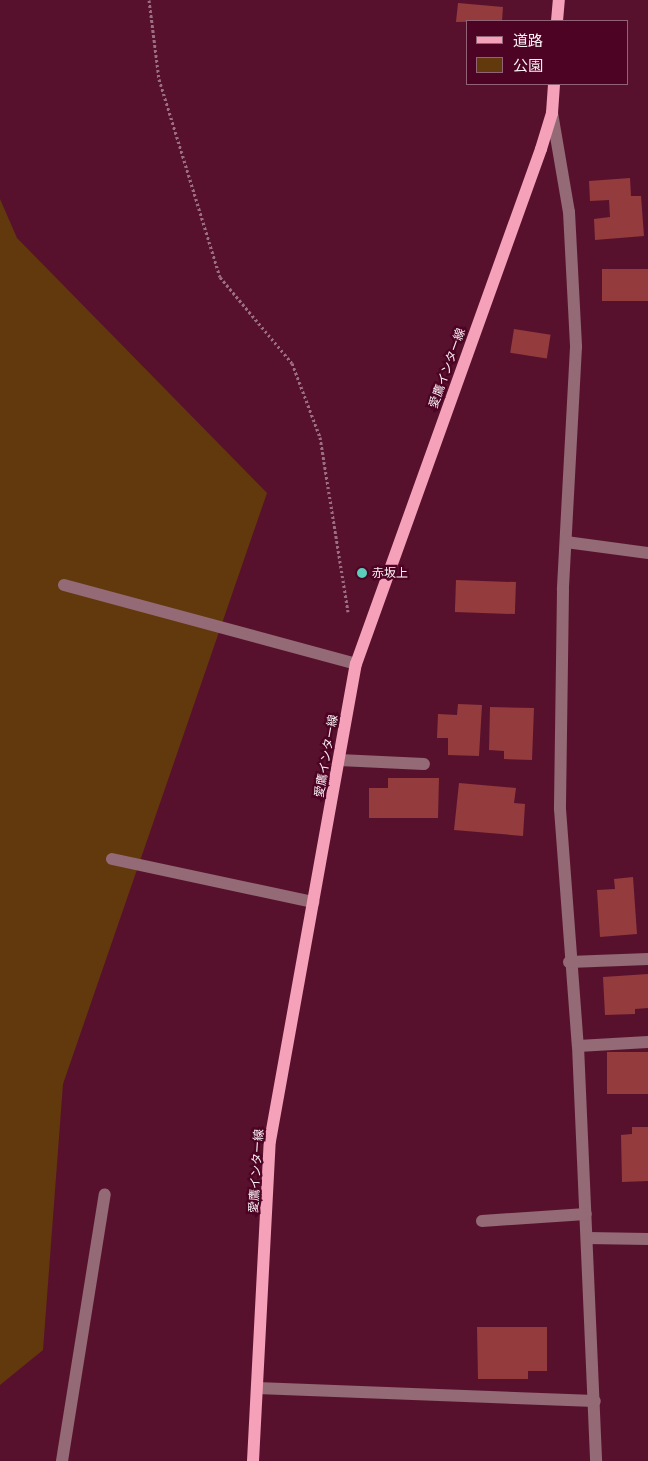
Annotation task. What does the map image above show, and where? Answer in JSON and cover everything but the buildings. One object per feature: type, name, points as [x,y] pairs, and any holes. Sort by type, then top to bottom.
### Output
[{"type":"main road","points":[[557,20],[559,0]]},
{"type":"main road","name":"愛鷹インター線","points":[[253,1461],[270,1141],[356,664],[552,113],[554,85]]},
{"type":"street","points":[[552,113],[569,212],[576,347],[566,542],[560,809],[569,962],[578,1046],[595,1401],[596,1461]]},
{"type":"street","points":[[566,542],[648,553]]},
{"type":"street","points":[[64,585],[356,664]]},
{"type":"street","points":[[339,760],[424,764]]},
{"type":"street","points":[[112,859],[314,902]]},
{"type":"street","points":[[569,962],[648,959]]},
{"type":"street","points":[[578,1046],[648,1042]]},
{"type":"street","points":[[62,1461],[105,1194]]},
{"type":"street","points":[[482,1221],[586,1214]]},
{"type":"street","points":[[587,1238],[648,1239]]},
{"type":"street","points":[[257,1388],[595,1401]]},
{"type":"path","points":[[149,0],[159,79],[220,277],[292,363],[320,438],[348,615]]},
{"type":"green space","points":[[0,199],[17,238],[267,493],[63,1084],[43,1350],[0,1385]]},
{"type":"place","name":"赤坂上","points":[[362,573]]}]
